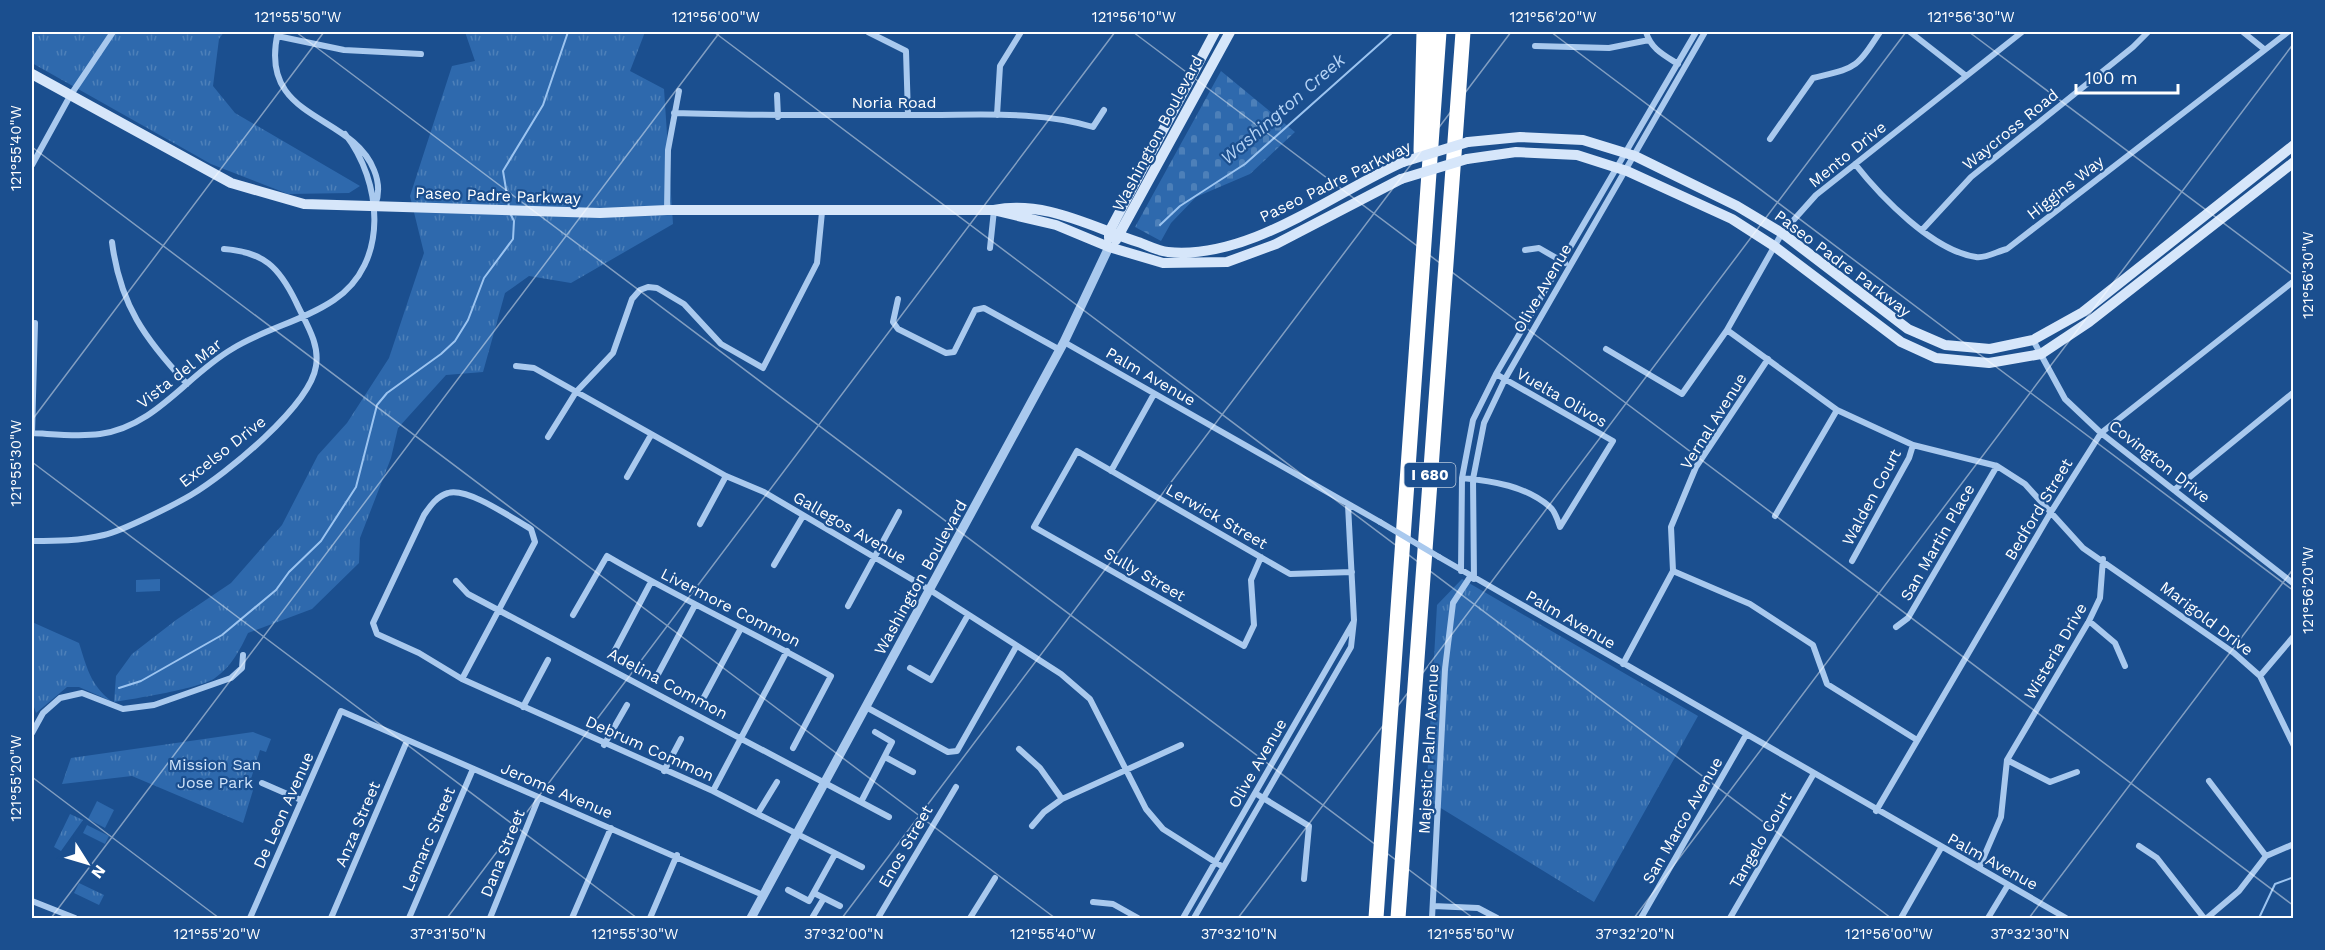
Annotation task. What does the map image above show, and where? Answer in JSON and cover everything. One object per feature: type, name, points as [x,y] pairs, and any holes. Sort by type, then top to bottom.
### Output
[{"type":"highway","points":[[1424,32],[1421,162],[1428,192]]},
{"type":"highway","name":"I 680","points":[[1376,918],[1439,32]]},
{"type":"highway","name":"I 680","points":[[1398,918],[1463,32]]},
{"type":"main road","name":"Washington Boulevard","points":[[1109,247],[1215,32]]},
{"type":"main road","name":"Washington Boulevard","points":[[1114,234],[1230,32]]},
{"type":"main road","name":"Paseo Padre Parkway","points":[[32,74],[231,183],[303,204],[600,213],[667,210],[822,212],[994,210],[1014,206],[1043,210],[1167,252],[1224,249],[1272,229],[1402,162],[1468,142],[1520,136],[1583,140],[1630,154],[1737,206],[1782,233],[1908,329],[1945,345],[1990,349],[2033,339],[2083,312],[2294,145]]},
{"type":"main road","name":"Paseo Padre Parkway","points":[[994,210],[1056,225],[1109,247],[1163,263],[1227,262],[1276,244],[1401,179],[1467,159],[1526,152],[1576,155],[1622,169],[1732,219],[1774,246],[1901,342],[1936,358],[1989,363],[2041,354],[2089,322],[2294,162]]},
{"type":"street","points":[[32,165],[70,96],[113,32]]},
{"type":"street","points":[[868,32],[906,51],[908,115]]},
{"type":"street","points":[[996,115],[1000,66],[1021,32]]},
{"type":"street","points":[[1646,32],[1648,40],[1658,52],[1684,67]]},
{"type":"street","name":"Olive Avenue","points":[[1472,578],[1473,479],[1484,423],[1505,379],[1570,266],[1695,32]]},
{"type":"street","name":"Olive Avenue","points":[[1461,571],[1462,478],[1473,420],[1496,374],[1562,261],[1622,169],[1705,32]]},
{"type":"street","points":[[1770,139],[1813,78],[1852,69],[1861,61],[1880,32]]},
{"type":"street","points":[[1910,32],[1965,75]]},
{"type":"street","name":"Mento Drive","points":[[1606,349],[1682,394],[1726,330],[1782,233],[1816,195],[2022,32]]},
{"type":"street","name":"Waycross Road","points":[[1922,230],[1971,177],[2133,47],[2148,32]]},
{"type":"street","points":[[2243,32],[2264,49]]},
{"type":"street","name":"Higgins Way","points":[[1855,164],[1881,197],[1922,230],[1954,250],[1978,258],[2007,249],[2288,32]]},
{"type":"street","points":[[277,34],[344,50],[420,54]]},
{"type":"street","name":"Vista del Mar","points":[[32,433],[100,434],[141,420],[232,348],[334,300],[358,278],[368,257],[374,235],[378,188],[371,162],[360,146],[345,134],[313,117],[289,95],[278,70],[277,34]]},
{"type":"street","points":[[1535,46],[1609,48],[1648,40]]},
{"type":"street","points":[[667,210],[668,150],[679,91]]},
{"type":"street","points":[[777,94],[778,117]]},
{"type":"street","name":"Noria Road","points":[[674,113],[778,117],[996,115],[1067,119],[1093,127],[1104,110]]},
{"type":"street","points":[[990,248],[994,210]]},
{"type":"street","points":[[548,437],[576,392],[613,353],[632,299],[640,290],[648,287],[657,288],[684,304],[721,344],[764,368],[817,263],[822,212]]},
{"type":"street","points":[[112,242],[116,267],[133,314],[151,345],[187,384]]},
{"type":"street","name":"Washington Boulevard","points":[[751,918],[1062,346],[1109,247]]},
{"type":"street","points":[[1525,250],[1539,248],[1570,266]]},
{"type":"street","name":"Excelso Drive","points":[[32,541],[63,542],[106,535],[191,495],[237,460],[301,401],[310,385],[316,366],[316,351],[284,278],[265,260],[245,251],[224,249]]},
{"type":"street","name":"Bedford Street","points":[[1876,811],[2051,512],[2101,433],[2294,281]]},
{"type":"street","name":"Palm Avenue","points":[[898,299],[893,322],[898,329],[946,354],[954,352],[975,310],[984,308],[1154,394],[1380,522],[1472,578],[1813,775],[2066,918]]},
{"type":"street","points":[[32,433],[35,323]]},
{"type":"street","points":[[1726,330],[1838,410],[1913,446],[1997,466],[2025,484],[2084,548],[2103,559]]},
{"type":"street","name":"Covington Drive","points":[[2033,339],[2065,399],[2101,433],[2294,584]]},
{"type":"street","name":"Vernal Avenue","points":[[1673,571],[1671,526],[1696,467],[1768,359]]},
{"type":"street","name":"Gallegos Avenue","points":[[516,366],[534,368],[726,476],[764,492],[930,590],[1061,674],[1090,699],[1146,809],[1163,829],[1223,867]]},
{"type":"street","name":"Vuelta Olivos","points":[[1462,478],[1504,484],[1524,491],[1552,508],[1560,527],[1613,441],[1496,374]]},
{"type":"street","points":[[2174,490],[2294,392]]},
{"type":"street","points":[[1111,471],[1154,394]]},
{"type":"street","points":[[1775,516],[1838,410]]},
{"type":"street","points":[[627,477],[651,435]]},
{"type":"street","name":"Walden Court","points":[[1852,561],[1909,458],[1913,446]]},
{"type":"street","name":"Lerwick Street","points":[[1034,527],[1077,450],[1290,574],[1352,572]]},
{"type":"street","name":"San Martin Place","points":[[1896,627],[1908,618],[1997,466]]},
{"type":"street","points":[[700,524],[726,476]]},
{"type":"street","name":"Debrum Common","points":[[462,679],[535,542],[531,529],[467,494],[449,493],[434,501],[424,515],[373,623],[377,634],[419,652],[462,679],[558,720],[604,745],[713,791],[862,867]]},
{"type":"street","name":"Olive Avenue","points":[[1194,918],[1351,647],[1354,620],[1348,505]]},
{"type":"street","points":[[848,606],[899,512]]},
{"type":"street","points":[[774,565],[802,516]]},
{"type":"street","name":"Sully Street","points":[[1034,527],[1244,646],[1254,626],[1251,580],[1261,557]]},
{"type":"street","name":"Livermore Common","points":[[573,615],[607,556],[740,630],[787,651],[831,676],[793,748]]},
{"type":"street","name":"Wisteria Drive","points":[[1979,868],[2001,817],[2007,760],[2089,621],[2100,598],[2103,559]]},
{"type":"street","name":"Marigold Drive","points":[[2103,559],[2234,652],[2260,676],[2293,746]]},
{"type":"street","points":[[1623,664],[1673,571],[1750,604],[1813,645],[1827,684],[1917,740]]},
{"type":"street","name":"Majestic Palm Avenue","points":[[1432,918],[1445,669],[1453,603],[1464,585],[1472,578]]},
{"type":"street","name":"Adelina Common","points":[[456,581],[468,594],[742,737],[889,817]]},
{"type":"street","points":[[614,652],[651,582]]},
{"type":"street","points":[[657,676],[695,605]]},
{"type":"street","points":[[910,668],[931,680],[968,615]]},
{"type":"street","name":"Olive Avenue","points":[[1183,918],[1354,620]]},
{"type":"street","points":[[2089,621],[2115,643],[2125,666]]},
{"type":"street","points":[[703,699],[740,630]]},
{"type":"street","points":[[2260,676],[2294,636]]},
{"type":"street","points":[[866,707],[948,752],[957,751],[1016,647]]},
{"type":"street","points":[[713,791],[787,651]]},
{"type":"street","points":[[32,733],[43,713],[60,698],[81,693],[123,709],[154,705],[231,678],[242,668],[243,655]]},
{"type":"street","points":[[523,707],[548,660]]},
{"type":"street","points":[[604,745],[627,705]]},
{"type":"street","name":"Jerome Avenue","points":[[340,711],[677,855],[763,895]]},
{"type":"street","name":"De Leon Avenue","points":[[250,918],[340,711]]},
{"type":"street","points":[[861,802],[892,742],[874,732]]},
{"type":"street","name":"San Marco Avenue","points":[[1641,918],[1746,735]]},
{"type":"street","points":[[664,771],[681,739]]},
{"type":"street","name":"Anza Street","points":[[332,918],[407,741]]},
{"type":"street","points":[[1032,826],[1044,812],[1062,799],[1125,768],[1181,745]]},
{"type":"street","points":[[1020,749],[1040,768],[1062,799]]},
{"type":"street","points":[[885,757],[914,772]]},
{"type":"street","points":[[2007,760],[2050,782],[2077,772]]},
{"type":"street","name":"Lemarc Street","points":[[409,918],[473,769]]},
{"type":"street","name":"Tangelo Court","points":[[1730,918],[1813,775]]},
{"type":"street","points":[[758,813],[777,782]]},
{"type":"street","points":[[2209,782],[2266,856]]},
{"type":"street","points":[[262,783],[301,800]]},
{"type":"street","name":"Enos Street","points":[[878,918],[956,787]]},
{"type":"street","points":[[1255,793],[1309,826],[1304,879]]},
{"type":"street","name":"Dana Street","points":[[490,918],[539,797]]},
{"type":"street","points":[[572,918],[611,828]]},
{"type":"street","points":[[2139,846],[2157,858],[2206,918],[2239,891],[2266,856],[2294,844]]},
{"type":"street","points":[[1901,918],[1941,848]]},
{"type":"street","points":[[788,890],[809,902],[836,854]]},
{"type":"street","points":[[650,918],[677,855]]},
{"type":"street","points":[[970,918],[995,878]]},
{"type":"street","points":[[1988,918],[2008,885]]},
{"type":"street","points":[[814,893],[840,906]]},
{"type":"street","points":[[812,918],[824,898]]},
{"type":"street","points":[[32,901],[75,918]]},
{"type":"street","points":[[1093,902],[1113,903],[1138,918]]},
{"type":"street","points":[[1433,906],[1479,909],[1497,918]]},
{"type":"green space","points":[[32,32],[224,32],[219,39],[213,86],[235,113],[360,186],[349,193],[288,194],[211,164],[32,63]]},
{"type":"green space","points":[[465,32],[645,32],[630,71],[664,89],[673,224],[571,283],[529,276],[505,293],[483,372],[446,375],[398,428],[391,458],[360,538],[359,563],[312,609],[248,633],[230,663],[221,674],[208,682],[167,693],[114,702],[116,676],[132,654],[176,620],[231,583],[282,525],[318,455],[347,423],[389,358],[424,253],[410,196],[452,66],[475,61]]},
{"type":"green space","points":[[1221,71],[1295,132],[1250,174],[1196,197],[1171,223],[1161,241],[1135,227]]},
{"type":"green space","points":[[160,579],[160,591],[136,592],[136,580]]},
{"type":"green space","points":[[1462,579],[1698,716],[1594,902],[1426,799],[1437,605]]},
{"type":"green space","points":[[32,622],[79,643],[94,682],[111,701],[79,687],[67,687],[36,713],[32,701]]},
{"type":"green space","name":"Mission San Jose Park","points":[[253,732],[271,739],[266,752],[260,750],[249,785],[254,787],[243,823],[132,776],[62,784],[71,758]]},
{"type":"green space","points":[[97,801],[114,810],[105,828],[88,819]]},
{"type":"green space","points":[[70,814],[83,820],[61,851],[54,847]]},
{"type":"green space","points":[[87,825],[109,836],[105,844],[83,833]]},
{"type":"green space","points":[[79,883],[104,895],[99,905],[74,893]]},
{"type":"waterway","points":[[509,207],[503,171],[543,105],[568,32]]},
{"type":"waterway","name":"Washington Creek","points":[[1160,225],[1180,206],[1245,164],[1393,32]]},
{"type":"waterway","points":[[119,688],[141,681],[222,635],[276,590],[289,572],[321,541],[356,487],[377,405],[387,393],[441,354],[455,341],[468,320],[484,278],[513,239],[514,221],[511,215]]},
{"type":"waterway","points":[[2259,918],[2275,884],[2294,877]]}]
